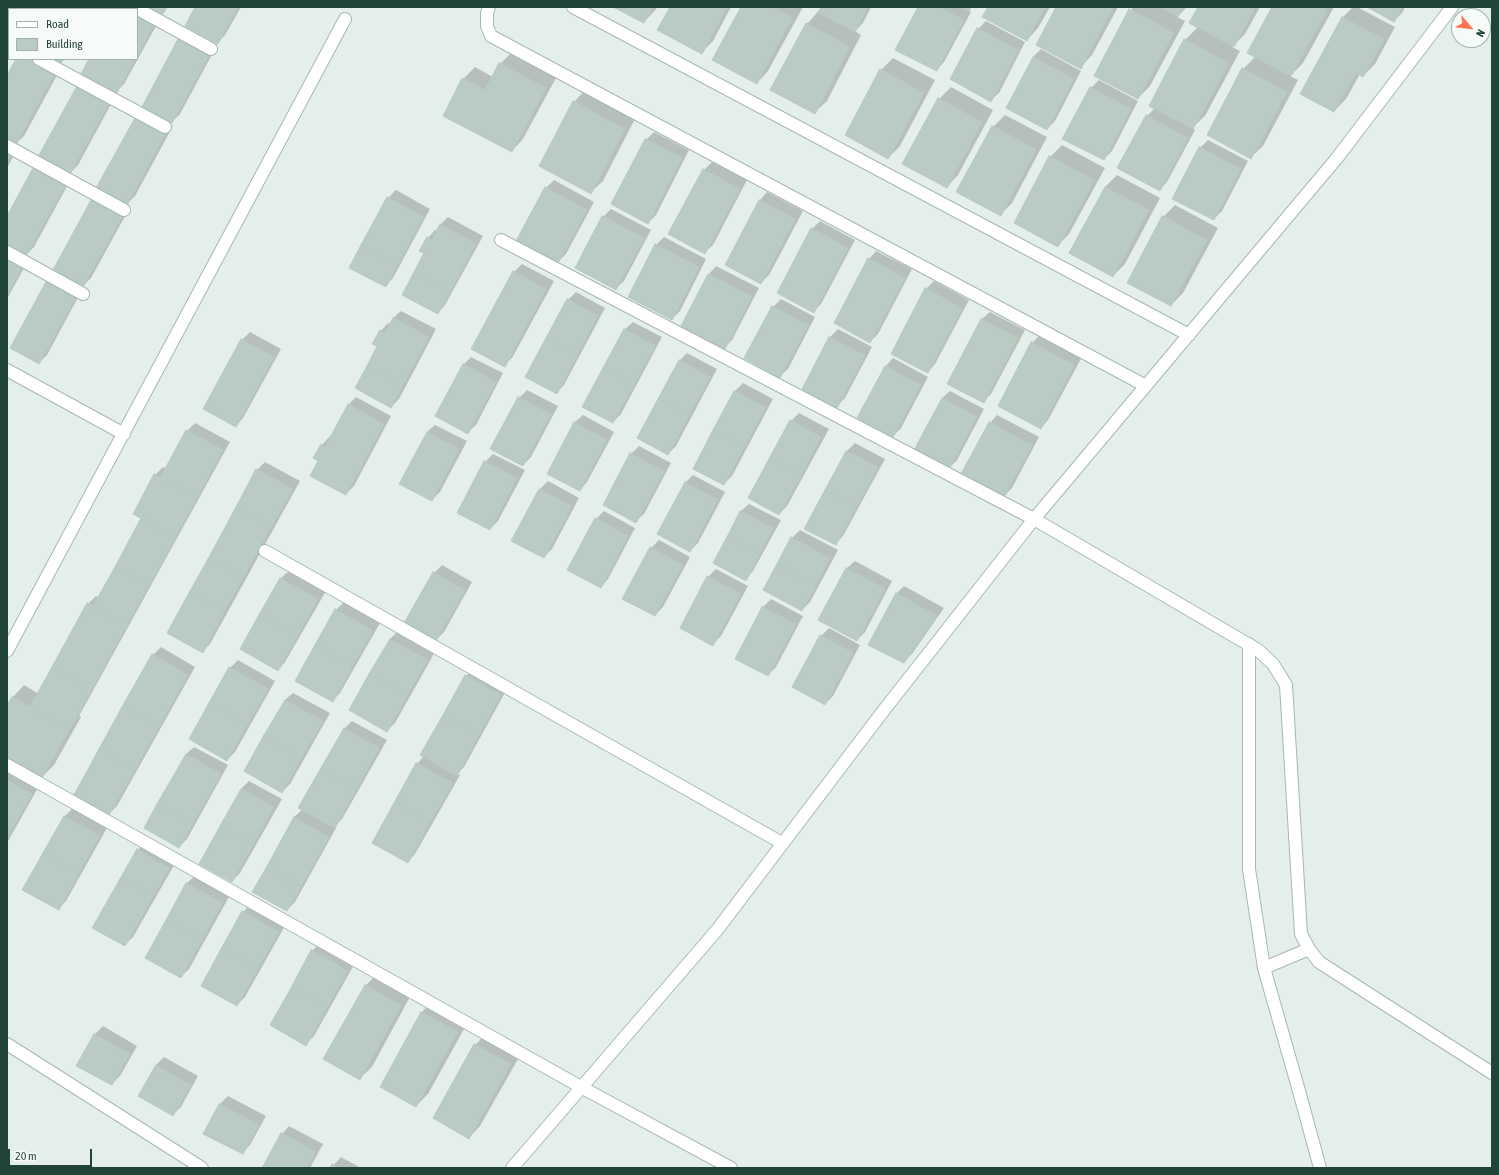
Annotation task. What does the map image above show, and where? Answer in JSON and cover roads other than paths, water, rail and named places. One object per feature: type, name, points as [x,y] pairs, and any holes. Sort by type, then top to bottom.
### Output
[{"type":"street","points":[[489,7],[487,13],[487,26],[491,36],[1146,386]]},
{"type":"street","points":[[573,7],[1189,336]]},
{"type":"street","points":[[512,1168],[717,930],[884,710],[1034,519],[1337,158],[1452,7]]},
{"type":"street","points":[[138,9],[211,49]]},
{"type":"street","points":[[7,652],[345,19]]},
{"type":"street","points":[[41,60],[165,127]]},
{"type":"street","points":[[7,146],[124,210]]},
{"type":"street","points":[[500,240],[1034,519],[1258,650],[1273,664],[1286,685],[1301,934],[1309,949],[1319,962],[1492,1073]]},
{"type":"street","points":[[7,252],[83,294]]},
{"type":"street","points":[[7,370],[124,434]]},
{"type":"street","points":[[265,551],[782,843]]},
{"type":"street","points":[[1249,644],[1249,868],[1264,968],[1320,1168]]},
{"type":"street","points":[[7,765],[582,1087],[731,1168]]},
{"type":"street","points":[[1264,968],[1309,949]]},
{"type":"street","points":[[7,1044],[202,1168]]}]
